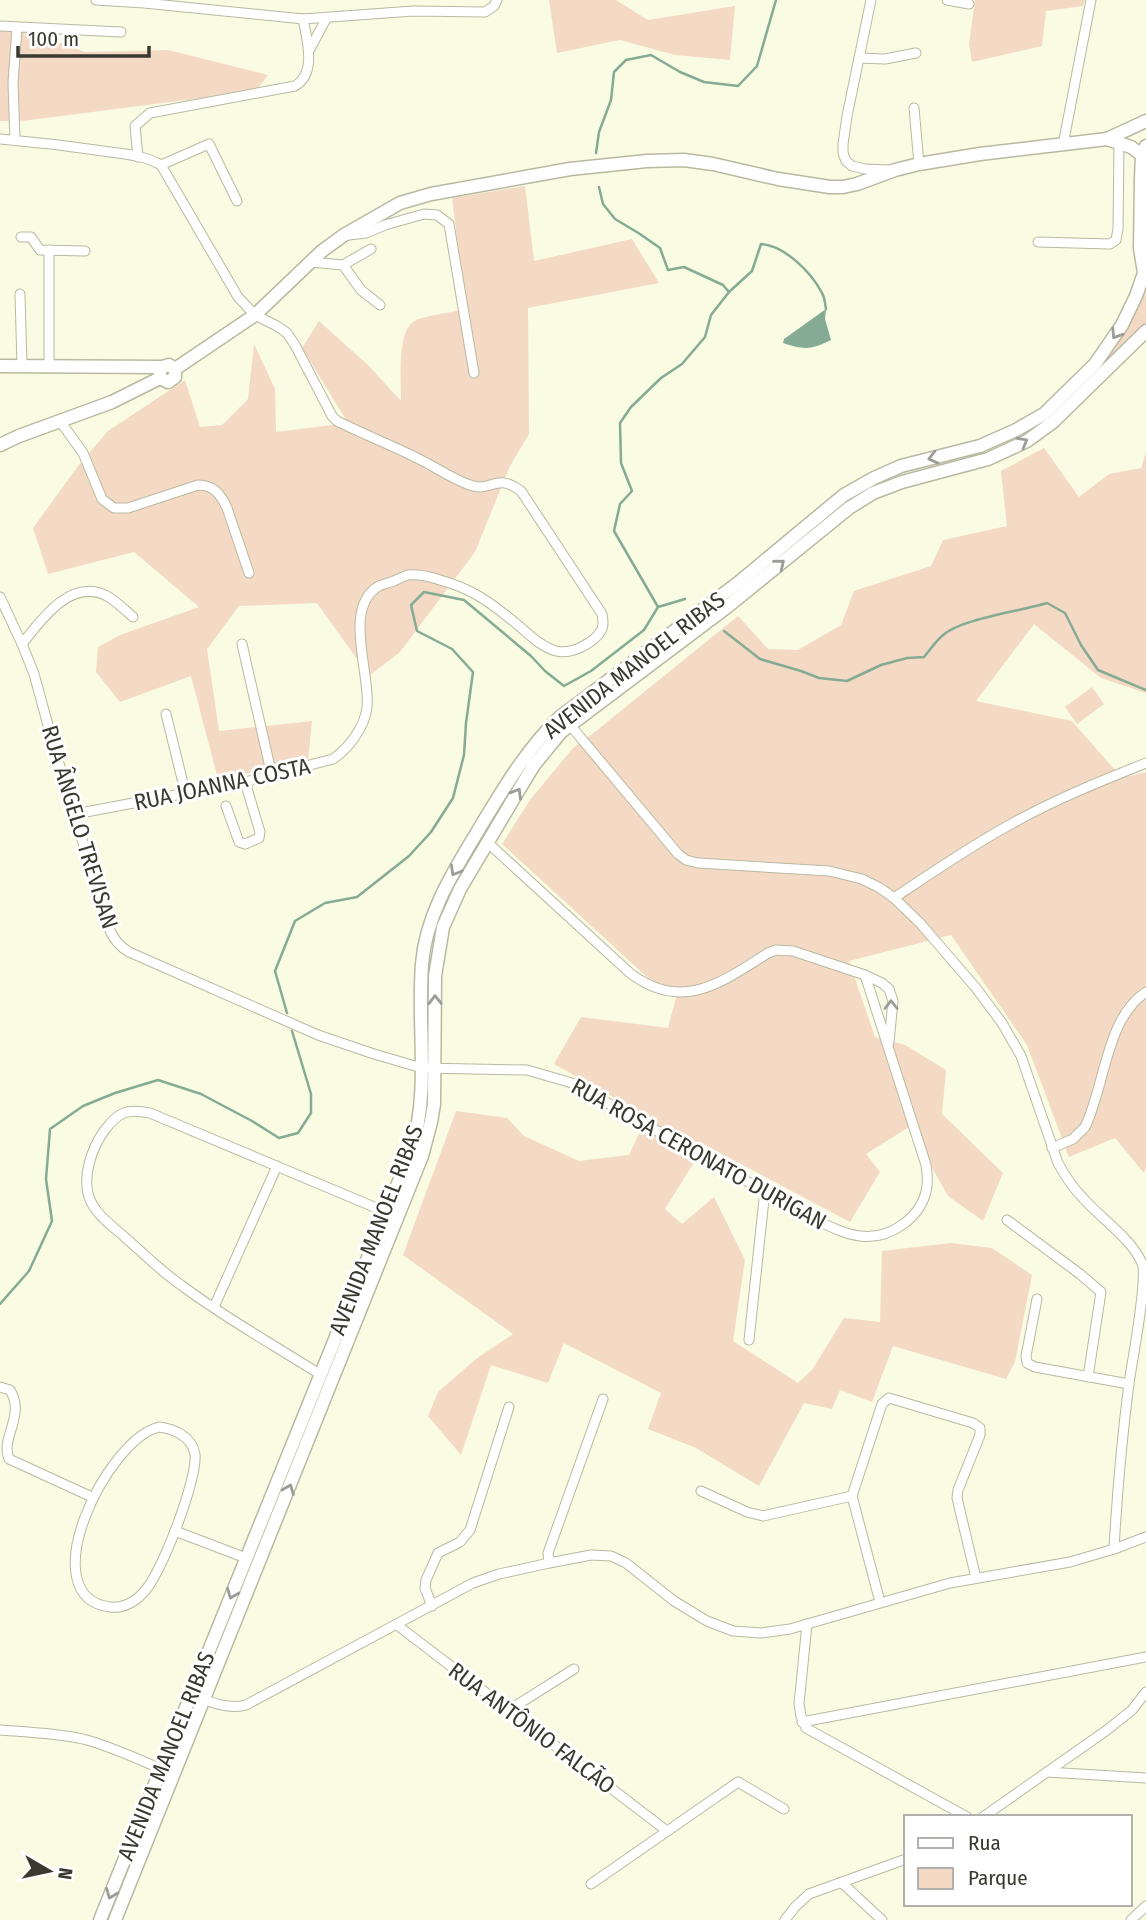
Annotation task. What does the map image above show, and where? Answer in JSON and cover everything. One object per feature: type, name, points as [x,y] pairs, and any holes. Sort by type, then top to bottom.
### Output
[{"type":"main road","points":[[1113,141],[1146,121]]},
{"type":"main road","points":[[0,445],[112,402],[166,371],[255,315],[322,251],[344,235],[382,212],[410,200],[586,167],[647,160],[684,160],[778,179],[843,187],[919,164],[980,154],[1113,141],[1144,151]]},
{"type":"main road","name":"AVENIDA MANOEL RIBAS","points":[[1136,296],[1144,151]]},
{"type":"main road","name":"AVENIDA MANOEL RIBAS","points":[[100,1920],[412,1149],[429,1068],[439,941],[452,904],[534,765],[554,741],[565,721],[727,607],[741,588],[844,495],[901,466],[980,446],[1044,414],[1095,364],[1122,325],[1145,272],[1140,248]]},
{"type":"main road","name":"AVENIDA MANOEL RIBAS","points":[[115,1920],[422,1156],[431,1122],[422,965],[430,924],[449,882],[531,748],[725,592],[741,588],[873,493],[902,482],[988,459],[1027,441],[1053,422],[1146,331]]},
{"type":"main road","points":[[0,366],[166,371]]},
{"type":"main road","points":[[725,592],[729,600],[727,607]]},
{"type":"main road","points":[[487,842],[483,836],[490,812]]},
{"type":"main road","points":[[405,1165],[399,1195],[405,1200]]},
{"type":"main road","points":[[385,1249],[391,1226],[391,1219],[386,1212]]},
{"type":"main road","points":[[330,1352],[331,1366],[336,1371]]},
{"type":"main road","points":[[321,1375],[326,1382],[324,1401]]},
{"type":"main road","points":[[265,1548],[260,1541],[267,1508]]},
{"type":"main road","points":[[245,1598],[251,1571],[250,1562],[246,1559]]},
{"type":"street","points":[[96,0],[303,19],[413,11],[485,12],[494,6],[497,0]]},
{"type":"street","points":[[871,0],[845,130],[843,153],[852,166],[895,170]]},
{"type":"street","points":[[947,0],[969,4]]},
{"type":"street","points":[[1063,145],[1091,0]]},
{"type":"street","points":[[303,19],[310,48]]},
{"type":"street","points":[[138,157],[135,126],[150,113],[295,86],[302,82],[310,48],[326,19]]},
{"type":"street","points":[[0,26],[121,32]]},
{"type":"street","points":[[15,140],[13,83],[17,28]]},
{"type":"street","points":[[859,58],[885,59],[916,53]]},
{"type":"street","points":[[914,108],[919,164]]},
{"type":"street","points":[[0,139],[138,157],[154,160],[162,165],[238,297],[255,315]]},
{"type":"street","points":[[1038,242],[1110,244],[1116,240],[1118,229],[1113,141]]},
{"type":"street","points":[[162,165],[209,144],[237,201]]},
{"type":"street","points":[[344,235],[366,233],[424,214],[437,215],[449,224],[474,373]]},
{"type":"street","points":[[21,237],[31,237],[40,250],[85,251]]},
{"type":"street","points":[[311,262],[344,265],[371,248]]},
{"type":"street","points":[[49,250],[49,366]]},
{"type":"street","points":[[344,265],[361,290],[380,305]]},
{"type":"street","points":[[20,294],[22,366]]},
{"type":"street","name":"RUA JOANNA COSTA","points":[[75,814],[245,782],[333,760],[344,752],[363,723],[367,708],[360,612],[367,597],[377,587],[410,575],[463,586],[477,594],[538,643],[557,651],[576,650],[602,630],[602,614],[522,491],[502,482],[484,486],[469,485],[408,453],[337,421],[287,333],[255,315]]},
{"type":"street","points":[[60,421],[83,453],[102,499],[114,508],[128,508],[198,485],[207,485],[215,490],[223,498],[249,573]]},
{"type":"street","points":[[22,643],[60,601],[74,594],[96,592],[106,595],[133,617]]},
{"type":"street","name":"RUA ÂNGELO TREVISAN","points":[[0,597],[34,674],[109,928],[119,946],[332,1040],[429,1068]]},
{"type":"street","points":[[242,644],[272,776]]},
{"type":"street","points":[[166,714],[183,783],[181,794]]},
{"type":"street","points":[[565,721],[672,848],[686,860],[711,865],[829,871],[880,888],[920,923],[1002,1023],[1021,1056],[1058,1163],[1075,1189],[1131,1246],[1143,1265],[1145,1274],[1118,1480],[1114,1549]]},
{"type":"street","points":[[894,898],[1014,822],[1078,791],[1146,763]]},
{"type":"street","points":[[226,806],[239,842],[245,844],[259,838],[260,832],[245,782]]},
{"type":"street","points":[[487,842],[630,973],[640,981],[665,992],[686,993],[717,984],[776,950],[793,951],[882,983],[892,995],[893,1002],[889,1049]]},
{"type":"street","name":"RUA ROSA CERONATO DURIGAN","points":[[429,1068],[527,1070],[572,1083],[822,1222],[846,1233],[874,1236],[900,1227],[919,1210],[927,1187],[926,1165],[865,975]]},
{"type":"street","points":[[1052,1148],[1073,1139],[1085,1127],[1122,1017],[1139,996],[1146,992]]},
{"type":"street","points":[[321,1375],[172,1279],[104,1219],[89,1198],[87,1189],[88,1167],[97,1143],[109,1125],[124,1112],[130,1110],[159,1116],[386,1212]]},
{"type":"street","points":[[214,1307],[277,1166]]},
{"type":"street","points":[[748,1340],[765,1190]]},
{"type":"street","points":[[1007,1220],[1101,1292],[1089,1375]]},
{"type":"street","points":[[1037,1299],[1027,1363],[1034,1367],[1130,1381]]},
{"type":"street","points":[[0,1387],[10,1390],[16,1406],[7,1445],[6,1453],[9,1459],[92,1497]]},
{"type":"street","points":[[880,1602],[852,1496],[882,1404],[886,1399],[891,1398],[980,1428],[980,1435],[957,1498],[976,1578]]},
{"type":"street","points":[[549,1563],[548,1553],[603,1399]]},
{"type":"street","points":[[432,1606],[425,1587],[426,1580],[438,1553],[460,1542],[470,1530],[509,1407]]},
{"type":"street","points":[[159,1427],[170,1428],[183,1435],[191,1443],[195,1454],[189,1487],[175,1531],[159,1570],[143,1594],[132,1603],[121,1607],[97,1604],[78,1584],[75,1558],[92,1497],[128,1446],[150,1429],[159,1427]]},
{"type":"street","points":[[701,1491],[747,1512],[763,1516],[852,1496]]},
{"type":"street","points":[[175,1531],[246,1559]]},
{"type":"street","points":[[191,1695],[233,1707],[246,1705],[486,1578],[591,1555],[602,1555],[626,1563],[691,1612],[721,1627],[733,1631],[761,1633],[790,1629],[935,1586],[1047,1567],[1114,1549],[1146,1537]]},
{"type":"street","points":[[807,1624],[799,1704],[802,1722],[806,1728],[963,1815]]},
{"type":"street","name":"RUA ANTÔNIO FALCÃO","points":[[397,1625],[667,1831]]},
{"type":"street","points":[[802,1722],[1146,1657]]},
{"type":"street","points":[[509,1710],[574,1669]]},
{"type":"street","points":[[986,1815],[1107,1730],[1132,1710],[1146,1692]]},
{"type":"street","points":[[0,1730],[82,1739],[107,1746],[161,1769]]},
{"type":"street","points":[[1047,1772],[1146,1778]]},
{"type":"street","points":[[591,1884],[738,1782],[783,1809]]},
{"type":"street","points":[[785,1920],[794,1907],[809,1894],[904,1860]]},
{"type":"street","points":[[841,1882],[882,1920]]},
{"type":"street","points":[[1131,1920],[1146,1906]]},
{"type":"green space","points":[[549,0],[616,0],[648,20],[735,6],[730,60],[675,55],[620,40],[557,53]]},
{"type":"green space","points":[[975,0],[1085,0],[1083,6],[1046,11],[1042,46],[972,62],[969,44]]},
{"type":"green space","points":[[0,21],[85,52],[168,50],[268,75],[256,91],[22,121],[0,121]]},
{"type":"green space","points":[[525,186],[534,261],[632,239],[659,283],[528,308],[529,434],[510,466],[475,552],[400,652],[369,676],[317,603],[239,606],[207,649],[219,731],[312,721],[308,761],[218,779],[191,676],[120,702],[96,672],[98,647],[120,635],[199,607],[134,552],[48,574],[33,528],[78,466],[108,431],[185,380],[200,427],[222,425],[248,399],[254,344],[275,389],[276,432],[348,423],[302,348],[319,321],[368,365],[401,401],[402,347],[408,328],[413,322],[423,318],[466,309],[452,198]]},
{"type":"green space","points":[[1143,282],[1146,289],[1146,326],[1106,362],[1105,360]]},
{"type":"green space","points":[[1044,448],[1079,497],[1109,474],[1141,468],[1146,452],[1146,693],[1101,678],[1034,624],[976,701],[1072,721],[1122,778],[1146,772],[1144,1173],[1115,1138],[1069,1157],[1027,1045],[951,935],[849,961],[875,1037],[905,1045],[946,1070],[942,1114],[1003,1173],[983,1221],[948,1196],[909,1127],[866,1154],[880,1172],[850,1222],[705,1145],[665,1209],[682,1224],[714,1197],[745,1260],[733,1341],[798,1383],[812,1370],[844,1318],[880,1322],[882,1251],[951,1243],[992,1248],[1032,1275],[1015,1362],[1006,1379],[893,1346],[872,1402],[840,1390],[832,1409],[804,1403],[759,1486],[696,1448],[648,1429],[661,1393],[564,1343],[548,1383],[491,1365],[461,1455],[428,1416],[438,1392],[476,1359],[513,1334],[403,1255],[456,1111],[507,1118],[524,1136],[579,1161],[629,1155],[647,1116],[554,1064],[581,1017],[668,1028],[678,990],[648,978],[502,844],[530,800],[573,748],[738,616],[768,649],[798,650],[841,625],[854,591],[931,566],[943,540],[1007,526],[1001,471]]},
{"type":"green space","points":[[1092,687],[1104,704],[1077,724],[1065,707]]},
{"type":"shaded area","points":[[826,309],[825,319],[831,340],[807,348],[783,343],[784,339]]},
{"type":"waterway","points":[[596,153],[599,132],[611,100],[614,72],[626,60],[651,55],[704,82],[738,86],[757,66],[776,0]]},
{"type":"waterway","points":[[599,187],[603,204],[615,219],[660,248],[668,270],[684,267],[723,285],[729,292],[711,315],[705,337],[682,364],[661,378],[631,407],[620,423],[621,463],[632,491],[620,504],[614,531],[658,607]]},
{"type":"waterway","points":[[729,292],[752,271],[761,244],[779,250],[796,261],[822,293],[826,309]]},
{"type":"waterway","points":[[287,1013],[275,971],[295,921],[325,903],[357,897],[409,856],[431,832],[453,798],[464,755],[473,672],[452,649],[417,631],[411,605],[424,592],[464,600],[564,686],[591,671],[644,630],[658,607],[685,599]]},
{"type":"waterway","points":[[724,631],[760,659],[819,678],[847,681],[881,665],[907,658],[924,657],[942,636],[962,625],[1047,603],[1065,613],[1081,645],[1098,670],[1146,690]]},
{"type":"waterway","points":[[0,1304],[29,1271],[52,1221],[46,1179],[50,1129],[83,1106],[158,1080],[201,1094],[279,1138],[298,1133],[311,1113],[311,1094],[292,1031]]}]
